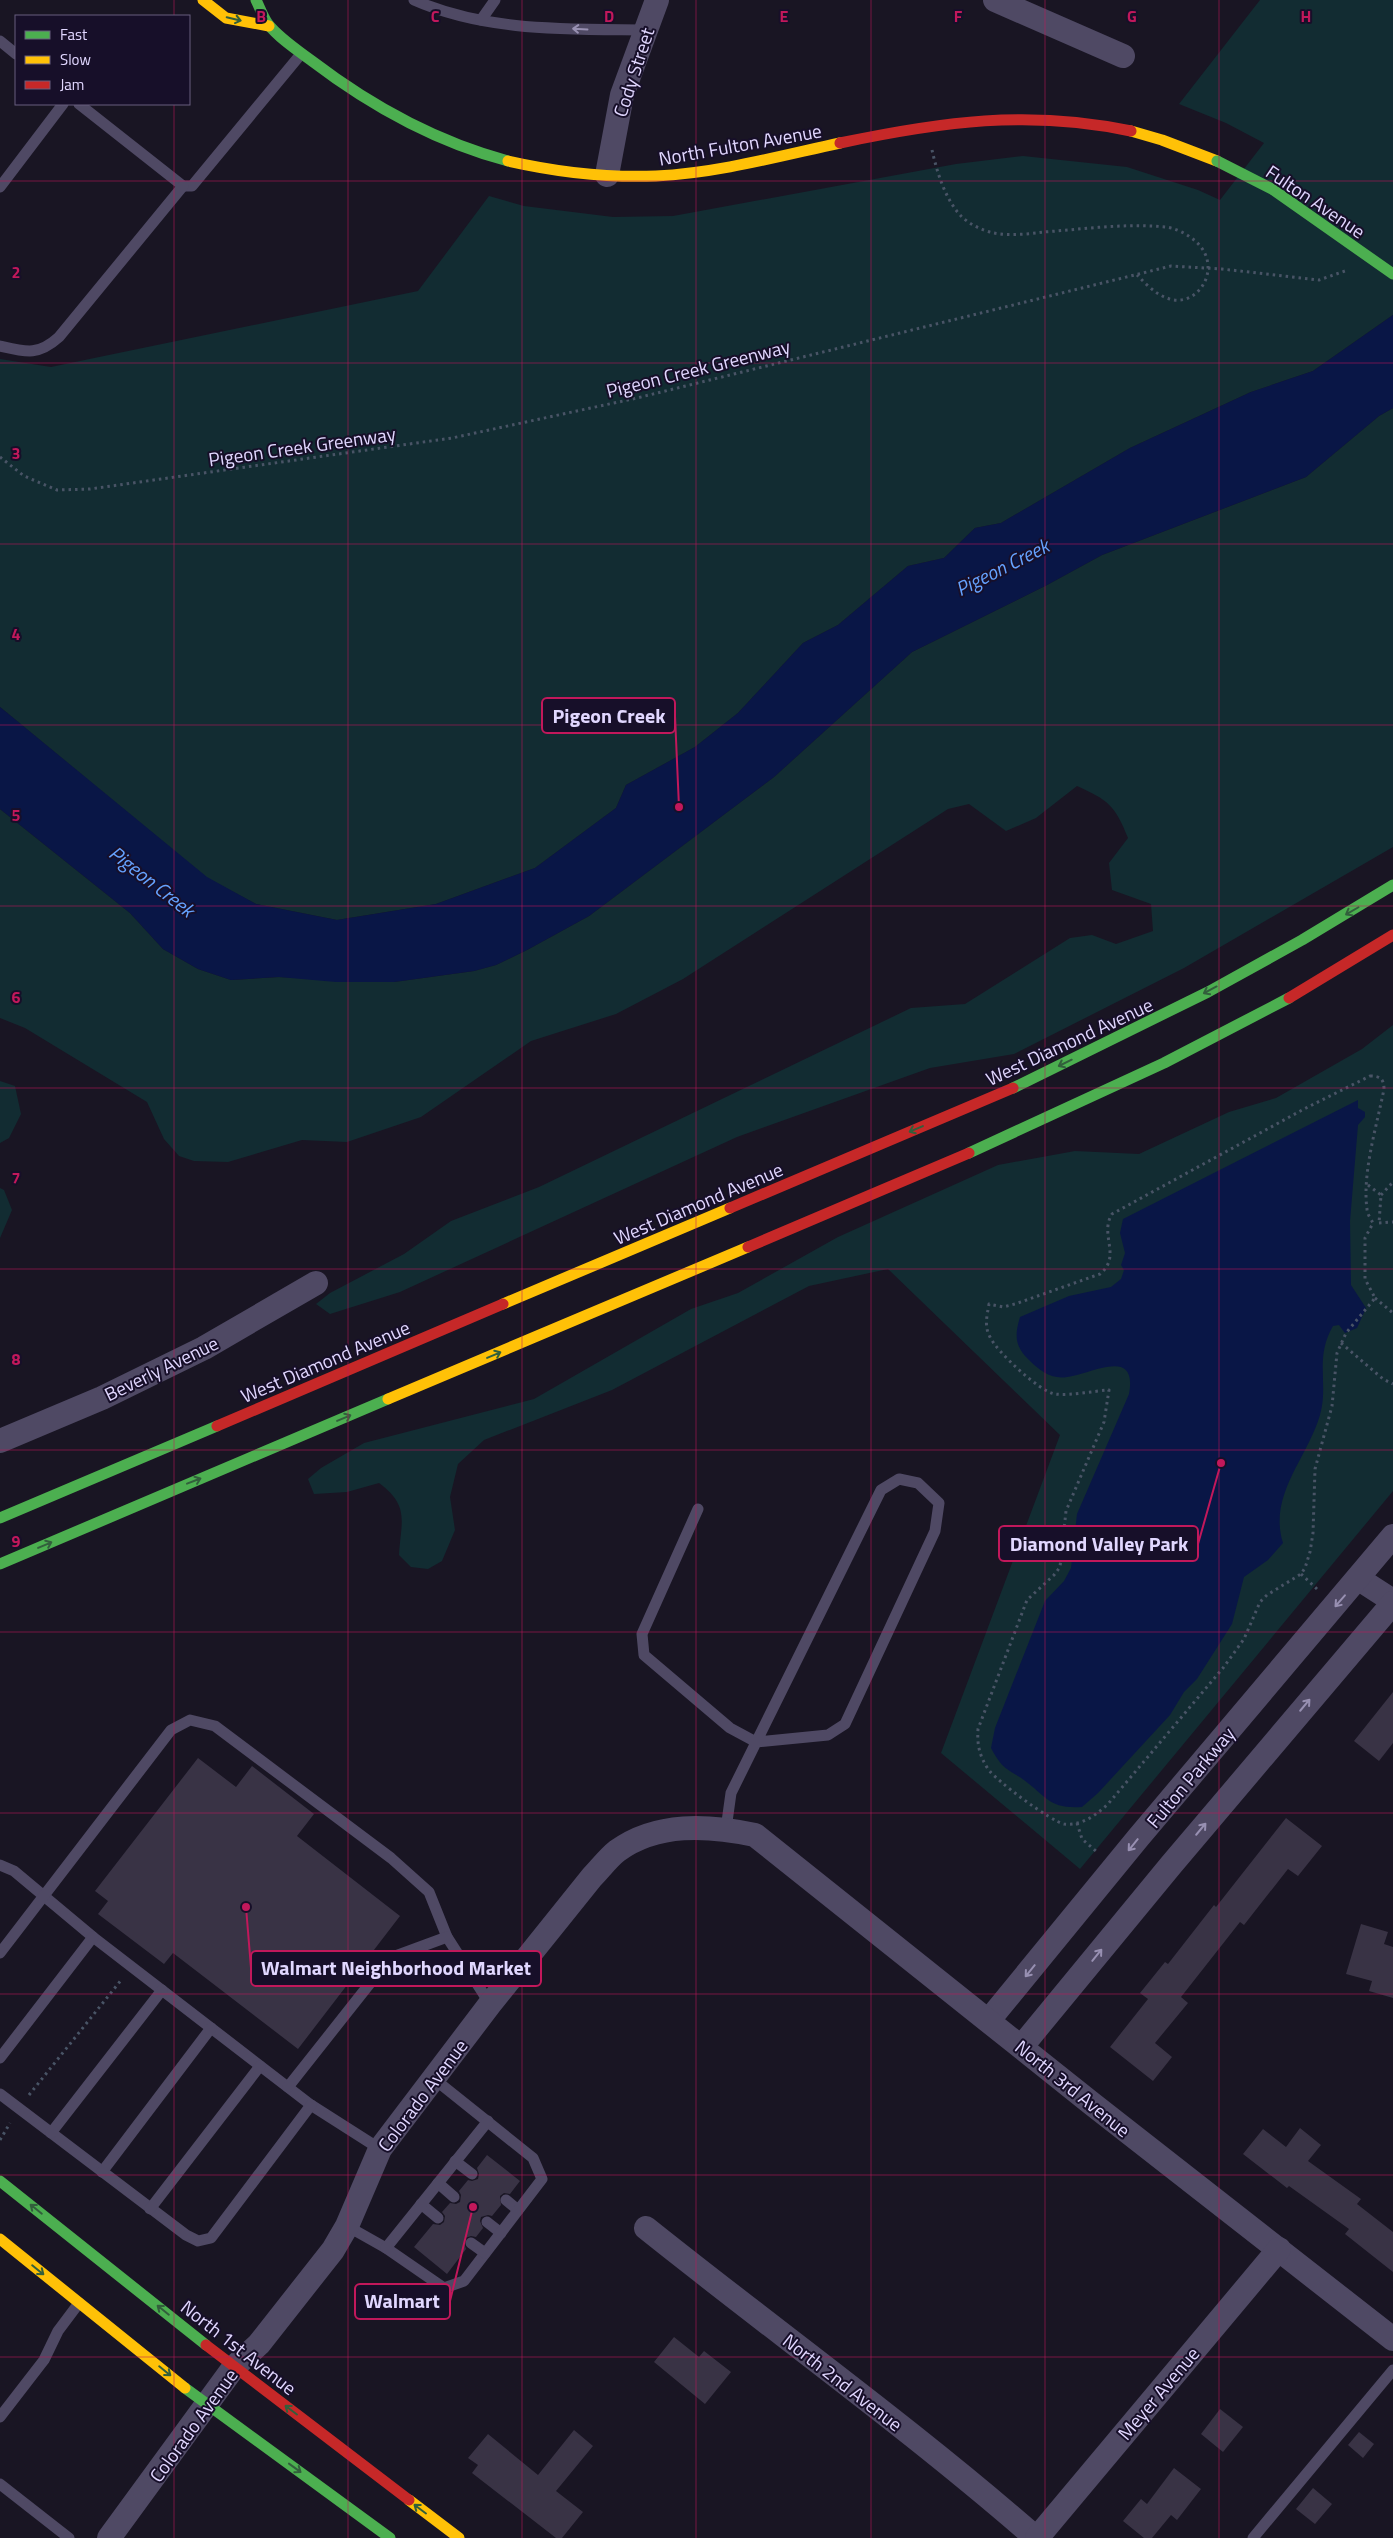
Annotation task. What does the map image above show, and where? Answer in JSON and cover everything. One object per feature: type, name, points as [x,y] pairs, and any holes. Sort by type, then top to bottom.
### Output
[{"type":"main road","name":"North Fulton Avenue","points":[[203,0],[226,18],[269,26]]},
{"type":"main road","name":"North Fulton Avenue","points":[[256,0],[269,26],[360,95],[401,120],[460,147],[531,167],[607,176],[654,176],[694,173],[887,134],[989,119],[1060,121],[1102,125],[1139,132],[1180,144],[1217,161]]},
{"type":"main road","name":"Fulton Avenue","points":[[1217,161],[1272,189],[1393,274]]},
{"type":"main road","name":"West Diamond Avenue","points":[[0,1518],[1017,1086],[1157,1019],[1272,957],[1393,885]]},
{"type":"main road","points":[[0,1564],[1012,1135],[1164,1063],[1282,1002],[1393,935]]},
{"type":"main road","name":"North 1st Avenue","points":[[0,2181],[234,2367],[459,2538]]},
{"type":"main road","points":[[3,2246],[79,2303],[206,2404],[390,2538]]},
{"type":"street","name":"Cody Street","points":[[607,176],[622,95],[657,0]]},
{"type":"street","points":[[995,0],[1123,56]]},
{"type":"street","name":"Beverly Avenue","points":[[0,1441],[102,1398],[204,1348],[316,1283]]},
{"type":"street","name":"Fulton Parkway","points":[[989,2020],[1138,1838],[1359,1579],[1393,1536]]},
{"type":"street","points":[[1022,2046],[1177,1857],[1393,1602],[1359,1579]]},
{"type":"street","name":"Colorado Avenue","points":[[109,2538],[234,2367],[259,2344],[333,2250],[347,2226],[380,2149],[490,2004],[592,1877],[616,1852],[652,1832],[686,1828],[726,1829],[755,1835]]},
{"type":"street","name":"North 3rd Avenue","points":[[755,1835],[1022,2046],[1091,2103],[1393,2339]]},
{"type":"street","name":"North 2nd Avenue","points":[[646,2228],[739,2302],[812,2356],[1037,2538]]},
{"type":"street","name":"Meyer Avenue","points":[[1037,2538],[1279,2249]]},
{"type":"lane","points":[[414,0],[436,10],[519,26],[646,30]]},
{"type":"lane","points":[[481,20],[495,0]]},
{"type":"lane","points":[[0,41],[15,53]]},
{"type":"lane","points":[[80,105],[183,186],[192,186],[302,52]]},
{"type":"lane","points":[[0,187],[62,105]]},
{"type":"lane","points":[[0,346],[26,352],[45,350],[59,337],[183,186]]},
{"type":"lane","points":[[698,1509],[642,1634],[644,1655],[730,1728],[756,1742],[828,1735],[845,1724],[935,1531],[940,1503],[918,1483],[899,1479],[881,1490],[756,1742],[731,1794],[726,1829]]},
{"type":"lane","points":[[0,1953],[171,1730],[190,1720],[216,1726],[391,1858],[429,1892],[447,1937],[490,2004]]},
{"type":"lane","points":[[0,1865],[14,1871],[93,1937],[311,2105],[380,2149]]},
{"type":"lane","points":[[0,2058],[93,1937]]},
{"type":"lane","points":[[288,2087],[390,1958],[447,1937]]},
{"type":"lane","points":[[51,2133],[162,1990]]},
{"type":"lane","points":[[102,2172],[211,2028]]},
{"type":"lane","points":[[150,2209],[260,2066]]},
{"type":"lane","points":[[347,2226],[386,2248],[444,2288],[464,2281],[542,2179],[534,2158],[433,2078]]},
{"type":"lane","points":[[0,2094],[150,2209],[186,2235],[198,2241],[211,2238],[311,2105]]},
{"type":"lane","points":[[386,2248],[488,2121]]},
{"type":"lane","points":[[455,2162],[472,2174]]},
{"type":"lane","points":[[438,2183],[454,2197]]},
{"type":"lane","points":[[506,2200],[518,2210]]},
{"type":"lane","points":[[421,2204],[438,2218]]},
{"type":"lane","points":[[487,2222],[501,2233]]},
{"type":"lane","points":[[471,2243],[485,2253]]},
{"type":"lane","points":[[0,2417],[44,2360],[58,2331],[79,2303]]},
{"type":"lane","points":[[1253,2538],[1393,2370]]},
{"type":"lane","points":[[0,2484],[70,2538]]},
{"type":"path","points":[[926,128],[938,175],[951,201],[961,216],[982,229],[1008,234],[1147,225],[1172,227],[1199,243],[1207,253],[1207,278],[1194,295],[1183,301],[1167,298],[1136,274]]},
{"type":"path","name":"Pigeon Creek Greenway","points":[[0,456],[24,476],[57,490],[81,489],[452,438],[638,398],[1171,266],[1319,280],[1353,268]]},
{"type":"path","points":[[1373,1223],[1367,1212],[1367,1184],[1384,1090],[1383,1080],[1380,1077],[1370,1076],[1304,1108],[1112,1214],[1107,1222],[1111,1257],[1109,1264],[1100,1274],[1003,1307],[989,1304],[986,1324],[990,1339],[1043,1391],[1056,1394],[1109,1390],[1108,1409],[1104,1422],[1066,1511],[1060,1567],[1027,1600],[978,1729],[977,1745],[989,1771],[1052,1821],[1066,1824],[1077,1823],[1095,1816],[1108,1804],[1188,1711],[1244,1639],[1260,1602],[1267,1595],[1301,1574],[1310,1552],[1316,1511],[1315,1469],[1328,1425],[1336,1354],[1346,1333],[1375,1298]]},
{"type":"path","points":[[1379,1223],[1381,1195],[1393,1182]]},
{"type":"path","points":[[1367,1184],[1381,1195]]},
{"type":"path","points":[[1373,1223],[1393,1222]]},
{"type":"path","points":[[1373,1223],[1365,1238],[1365,1279],[1375,1298],[1393,1313]]},
{"type":"path","points":[[1341,1343],[1383,1380],[1393,1384]]},
{"type":"path","points":[[1301,1574],[1317,1589]]},
{"type":"path","points":[[1077,1823],[1082,1839],[1097,1852]]},
{"type":"path","points":[[0,2140],[18,2108],[132,1967]]},
{"type":"green space","points":[[1260,0],[1393,0],[1393,315],[1313,371],[1251,392],[1130,448],[1001,523],[975,528],[944,558],[908,566],[838,625],[803,643],[738,713],[695,747],[626,785],[616,808],[535,868],[436,904],[337,920],[256,904],[207,878],[0,707],[0,359],[51,367],[418,291],[489,196],[524,206],[613,217],[673,216],[956,164],[1023,156],[1127,167],[1198,190],[1220,200],[1264,143],[1226,123],[1179,104]]},
{"type":"green space","points":[[1393,408],[1393,847],[1184,968],[1014,1054],[930,1068],[737,1137],[400,1292],[330,1314],[316,1304],[330,1293],[404,1254],[451,1221],[539,1187],[911,1008],[965,1004],[1070,938],[1092,935],[1116,944],[1153,931],[1151,904],[1112,890],[1109,863],[1128,838],[1119,818],[1103,800],[1077,786],[1036,818],[1006,831],[969,804],[948,809],[683,979],[616,1014],[531,1041],[421,1117],[347,1142],[302,1140],[228,1162],[194,1161],[179,1156],[164,1139],[147,1102],[25,1028],[0,1018],[0,809],[130,913],[163,949],[198,969],[231,980],[279,977],[394,982],[474,971],[496,965],[589,916],[774,777],[912,652],[1047,585],[1102,555],[1306,477],[1379,416]]},
{"type":"green space","points":[[1393,1025],[1393,1491],[1080,1869],[941,1753],[1060,1435],[888,1269],[809,1286],[612,1390],[484,1440],[458,1464],[450,1497],[455,1530],[442,1561],[428,1569],[411,1567],[399,1555],[402,1523],[399,1507],[389,1491],[379,1483],[347,1492],[314,1494],[308,1479],[321,1468],[364,1443],[534,1399],[691,1309],[738,1293],[838,1237],[998,1165],[1075,1151],[1139,1154],[1229,1112],[1276,1098],[1362,1049]]},
{"type":"green space","points":[[0,1081],[15,1086],[21,1114],[9,1138],[0,1143]]},
{"type":"green space","points":[[0,1188],[4,1190],[12,1210],[0,1238]]},
{"type":"water","points":[[1393,315],[1393,408],[1379,416],[1306,477],[1102,555],[1047,585],[912,652],[774,777],[589,916],[496,965],[474,971],[394,982],[336,982],[279,977],[231,980],[198,969],[163,949],[130,913],[0,809],[0,707],[207,877],[256,904],[337,920],[436,904],[535,868],[616,808],[626,785],[695,747],[738,713],[803,643],[838,625],[908,566],[944,558],[975,528],[1001,523],[1130,448],[1251,392],[1313,371]]},
{"type":"water","points":[[1358,1100],[1358,1108],[1365,1112],[1365,1117],[1358,1125],[1350,1221],[1351,1285],[1366,1308],[1357,1328],[1345,1333],[1339,1325],[1333,1326],[1327,1338],[1323,1360],[1323,1392],[1320,1415],[1285,1493],[1281,1509],[1280,1526],[1283,1543],[1268,1560],[1244,1577],[1232,1624],[1197,1679],[1184,1692],[1170,1715],[1098,1793],[1082,1807],[1055,1804],[1005,1767],[991,1748],[995,1728],[1045,1601],[1064,1581],[1071,1568],[1077,1514],[1129,1394],[1130,1378],[1125,1369],[1117,1366],[1105,1367],[1067,1377],[1057,1377],[1045,1373],[1037,1368],[1020,1349],[1017,1329],[1020,1317],[1069,1296],[1111,1287],[1121,1279],[1124,1270],[1121,1265],[1125,1253],[1120,1233],[1123,1219]]},
{"type":"building","points":[[1393,1692],[1393,1743],[1379,1761],[1354,1741]]},
{"type":"building","points":[[198,1758],[236,1787],[252,1766],[314,1814],[297,1836],[400,1916],[298,2049],[173,1953],[164,1964],[98,1914],[108,1901],[95,1891]]},
{"type":"building","points":[[1286,1818],[1322,1846],[1298,1876],[1288,1869],[1244,1925],[1240,1922],[1181,1997],[1188,2003],[1155,2043],[1172,2057],[1153,2081],[1110,2047],[1148,1999],[1140,1993],[1165,1962],[1168,1964],[1214,1905],[1216,1907]]},
{"type":"building","points":[[1361,1924],[1388,1932],[1384,1944],[1393,1947],[1393,1998],[1369,1991],[1372,1981],[1346,1974]]},
{"type":"building","points":[[1300,2128],[1321,2145],[1308,2161],[1361,2199],[1357,2204],[1393,2232],[1393,2272],[1345,2234],[1349,2229],[1289,2186],[1287,2188],[1243,2154],[1263,2129],[1286,2147]]},
{"type":"building","points":[[487,2155],[520,2181],[510,2194],[504,2193],[500,2196],[501,2205],[492,2216],[481,2217],[480,2221],[483,2228],[476,2237],[465,2238],[466,2249],[447,2274],[414,2247],[433,2224],[440,2225],[444,2222],[445,2216],[442,2212],[450,2203],[456,2204],[460,2202],[461,2195],[459,2191],[468,2180],[478,2179],[477,2168]]},
{"type":"building","points":[[674,2337],[699,2357],[704,2351],[731,2372],[705,2404],[654,2362]]},
{"type":"building","points":[[1220,2409],[1243,2427],[1223,2452],[1201,2434]]},
{"type":"building","points":[[574,2430],[593,2446],[556,2491],[583,2512],[562,2538],[556,2538],[472,2473],[478,2465],[468,2458],[488,2434],[538,2475]]},
{"type":"building","points":[[1359,2432],[1374,2444],[1363,2458],[1348,2445]]},
{"type":"building","points":[[1174,2468],[1201,2489],[1177,2520],[1171,2515],[1152,2538],[1144,2538],[1123,2521],[1141,2499],[1147,2504]]},
{"type":"building","points":[[1313,2488],[1332,2504],[1315,2524],[1296,2509]]},
{"type":"traffic: fast","points":[[256,0],[266,21],[277,34],[300,53],[358,93],[430,133],[456,144],[508,161]]},
{"type":"traffic: fast","points":[[1217,161],[1272,189],[1393,274]]},
{"type":"traffic: fast","points":[[1013,1088],[1208,992],[1302,940],[1393,885]]},
{"type":"traffic: fast","points":[[969,1153],[1164,1063],[1289,998]]},
{"type":"traffic: fast","points":[[0,1564],[388,1399]]},
{"type":"traffic: fast","points":[[0,1518],[217,1426]]},
{"type":"traffic: fast","points":[[0,2181],[206,2345]]},
{"type":"traffic: fast","points":[[185,2388],[390,2538]]},
{"type":"traffic: slow","points":[[203,0],[226,18],[269,26]]},
{"type":"traffic: slow","points":[[1131,131],[1162,140],[1217,161]]},
{"type":"traffic: slow","points":[[508,161],[582,173],[656,176],[726,168],[840,143]]},
{"type":"traffic: slow","points":[[503,1304],[730,1208]]},
{"type":"traffic: slow","points":[[388,1399],[748,1247]]},
{"type":"traffic: slow","points":[[0,2239],[185,2388]]},
{"type":"traffic: slow","points":[[409,2500],[459,2538]]},
{"type":"traffic: jam","points":[[840,143],[913,129],[985,121],[1057,121],[1093,124],[1131,131]]},
{"type":"traffic: jam","points":[[1289,998],[1393,935]]},
{"type":"traffic: jam","points":[[730,1208],[1013,1088]]},
{"type":"traffic: jam","points":[[748,1247],[969,1153]]},
{"type":"traffic: jam","points":[[217,1426],[503,1304]]},
{"type":"traffic: jam","points":[[206,2345],[409,2500]]},
{"type":"place","name":"Pigeon Creek","points":[[679,807]]},
{"type":"place","name":"Diamond Valley Park","points":[[1221,1463]]},
{"type":"place","name":"Walmart Neighborhood Market","points":[[246,1907]]},
{"type":"place","name":"Walmart","points":[[473,2207]]}]
